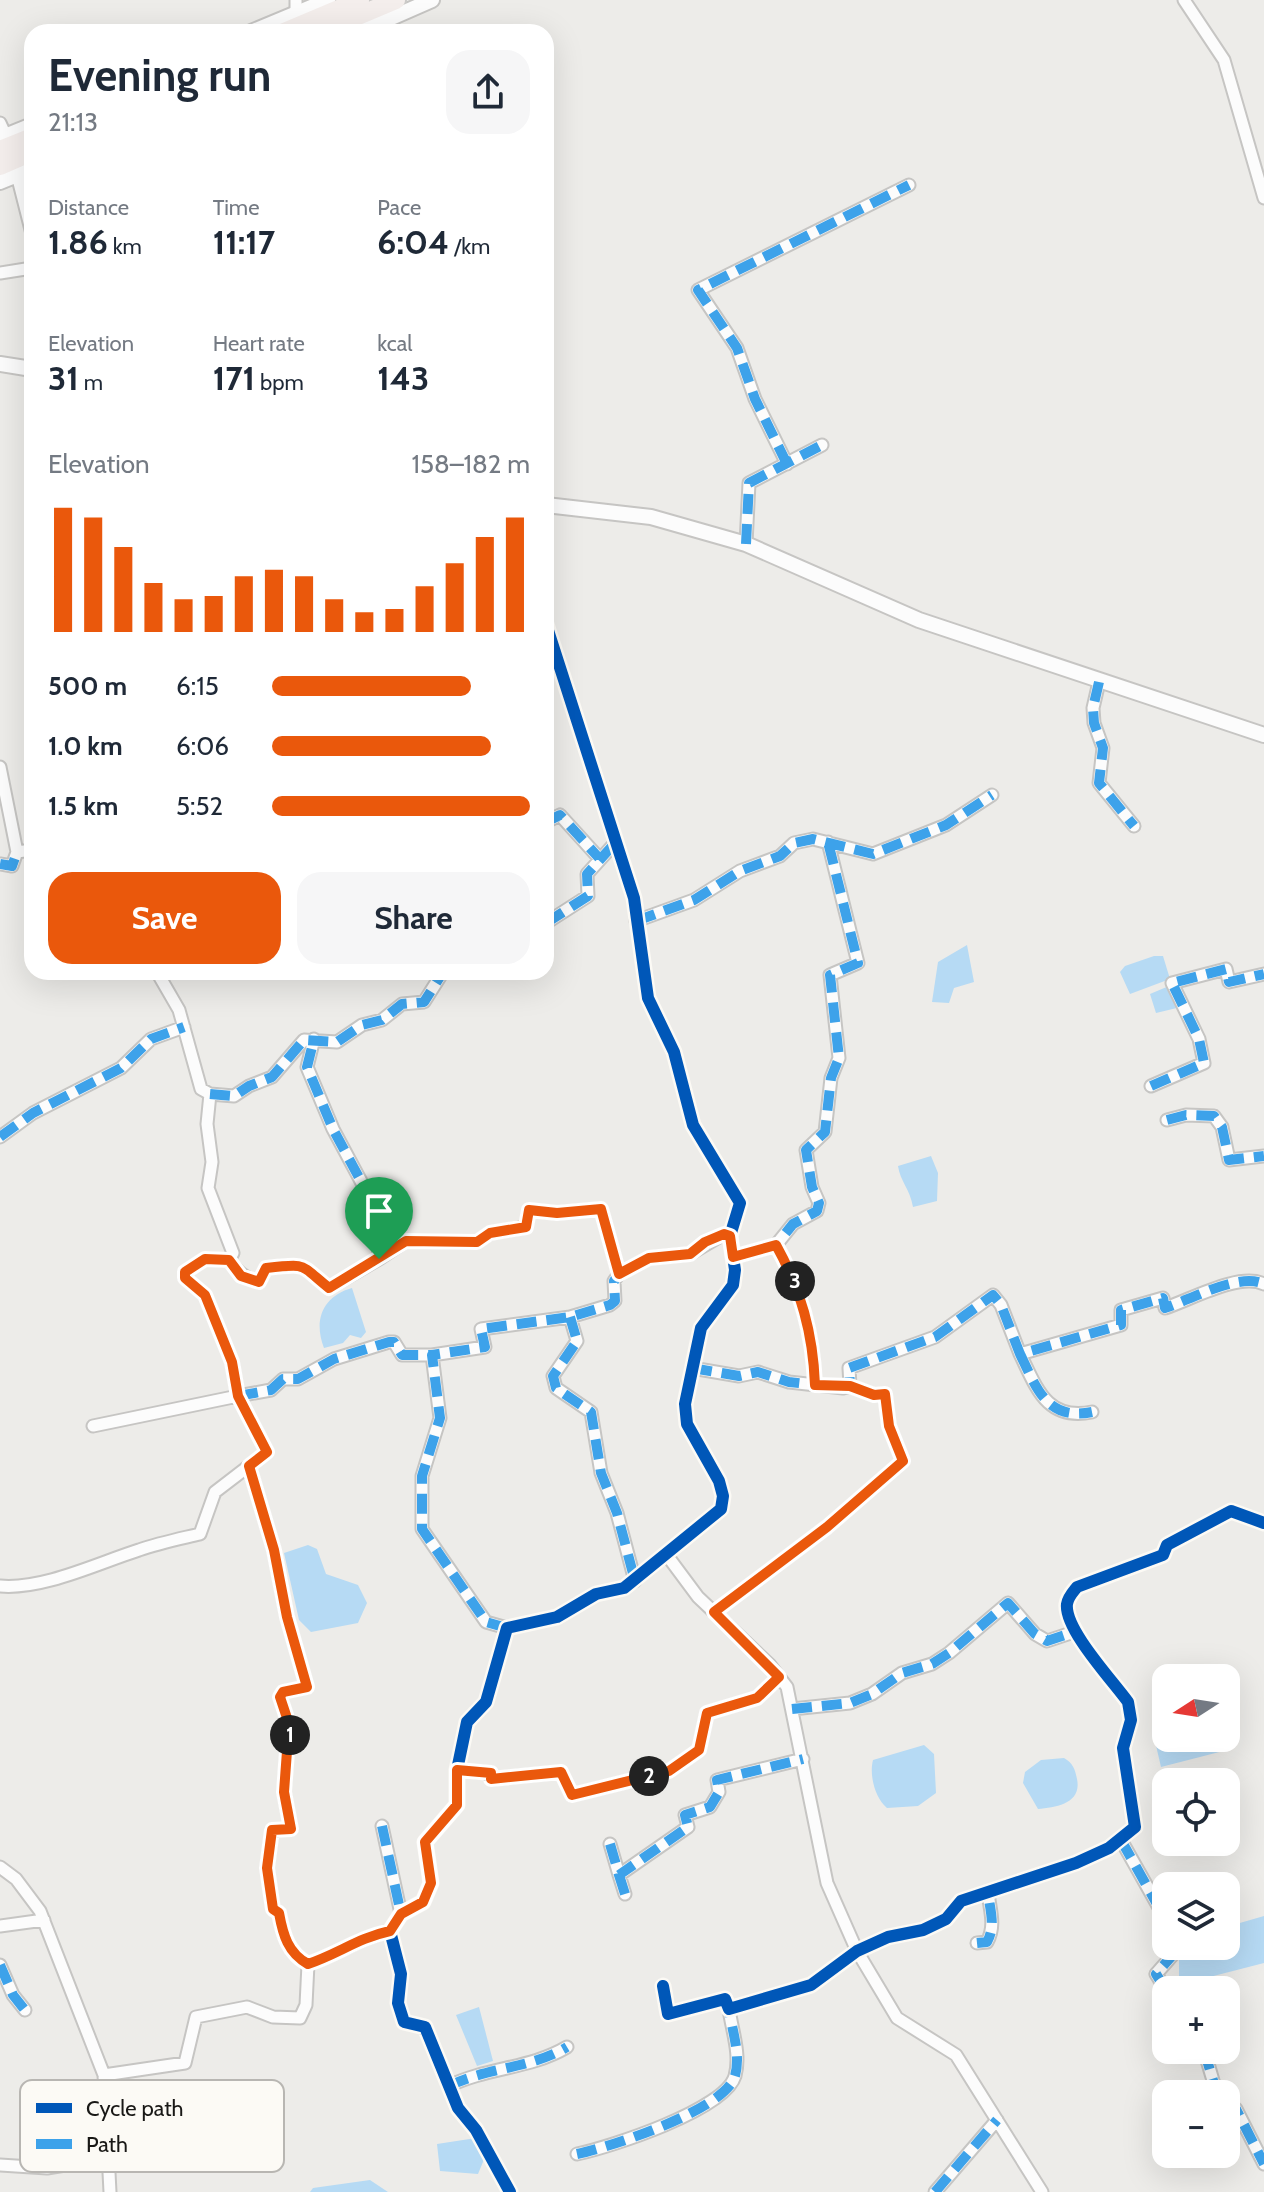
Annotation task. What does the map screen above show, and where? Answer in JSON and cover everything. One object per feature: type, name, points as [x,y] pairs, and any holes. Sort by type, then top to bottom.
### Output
[{"type":"highway","points":[[303,24],[360,0]]},
{"type":"highway","points":[[339,24],[396,0]]},
{"type":"highway","points":[[1,137],[24,137]]},
{"type":"highway","points":[[0,166],[24,156]]},
{"type":"main road","points":[[265,24],[296,6],[328,0]]},
{"type":"main road","points":[[377,24],[432,0]]},
{"type":"main road","points":[[1,137],[24,128]]},
{"type":"main road","points":[[0,182],[24,172]]},
{"type":"main road","points":[[0,363],[24,368]]},
{"type":"main road","points":[[554,506],[651,517],[746,544],[919,620],[1264,735]]},
{"type":"street","points":[[1184,0],[1224,60],[1264,198]]},
{"type":"street","points":[[17,175],[24,203]]},
{"type":"street","points":[[787,464],[755,399],[737,348],[698,290],[909,185]]},
{"type":"street","points":[[0,273],[24,269]]},
{"type":"street","points":[[746,544],[749,483],[822,445]]},
{"type":"street","points":[[432,1355],[440,1418],[422,1476],[422,1529],[486,1622],[507,1628],[557,1617],[584,1599],[635,1581],[721,1509],[723,1496],[684,1416],[701,1328],[733,1285],[730,1236],[739,1197],[723,1180],[693,1125],[674,1052],[648,998],[634,898],[554,649]]},
{"type":"street","points":[[1099,682],[1093,708],[1094,723],[1103,748],[1099,783],[1134,826]]},
{"type":"street","points":[[0,767],[17,852],[12,866],[0,864]]},
{"type":"street","points":[[636,921],[694,900],[740,871],[780,856],[794,843],[813,839],[873,854],[946,825],[992,795]]},
{"type":"street","points":[[554,818],[560,815],[599,858]]},
{"type":"street","points":[[733,1257],[776,1245],[793,1224],[817,1211],[819,1203],[812,1187],[806,1150],[825,1132],[831,1078],[839,1058],[830,975],[858,963],[828,842]]},
{"type":"street","points":[[554,918],[588,896],[587,874],[615,843]]},
{"type":"street","points":[[17,852],[24,851]]},
{"type":"street","points":[[1151,1086],[1204,1063],[1199,1039],[1172,983],[1226,969],[1229,982],[1264,974]]},
{"type":"street","points":[[162,980],[179,1010],[201,1089],[210,1094],[234,1096],[285,1067],[296,1046],[304,1040],[337,1042],[362,1025],[382,1020],[402,1004],[424,1002],[438,980]]},
{"type":"street","points":[[0,1137],[33,1113],[121,1068],[151,1039],[184,1027]]},
{"type":"street","points":[[314,1039],[307,1067],[333,1129],[363,1185],[365,1215],[377,1229],[379,1259]]},
{"type":"street","points":[[210,1094],[207,1124],[212,1162],[208,1188],[233,1253],[229,1260]]},
{"type":"street","points":[[1167,1120],[1186,1115],[1214,1116],[1222,1127],[1229,1160],[1264,1156]]},
{"type":"street","points":[[229,1260],[241,1276],[251,1280],[259,1282],[266,1268],[293,1265],[311,1270],[329,1288],[406,1241],[477,1242],[490,1233],[526,1227],[529,1210],[557,1213],[601,1209],[619,1274]]},
{"type":"street","points":[[93,1426],[271,1390],[283,1379],[298,1379],[334,1359],[389,1342],[394,1342],[402,1355],[432,1355],[485,1347],[481,1329],[570,1317],[597,1310],[615,1301],[614,1281],[619,1274],[649,1258],[690,1254],[705,1242],[724,1234],[730,1236]]},
{"type":"street","points":[[776,1245],[793,1275],[804,1307],[812,1337],[815,1385]]},
{"type":"street","points":[[0,1586],[14,1588],[200,1534],[215,1492],[267,1452],[238,1396],[232,1362],[205,1295],[185,1278],[185,1272],[205,1259],[229,1260]]},
{"type":"street","points":[[1020,1354],[1121,1325],[1121,1310],[1163,1298],[1165,1308],[1211,1287],[1255,1281],[1264,1284]]},
{"type":"street","points":[[850,1386],[849,1368],[935,1337],[993,1295],[1001,1305],[1020,1354],[1042,1394],[1059,1412],[1074,1416],[1092,1412]]},
{"type":"street","points":[[570,1317],[577,1341],[553,1376],[556,1388],[591,1412],[601,1473],[617,1513],[635,1581]]},
{"type":"street","points":[[692,1368],[739,1376],[758,1372],[815,1385],[850,1386],[874,1395],[885,1394],[889,1426],[903,1461],[816,1536],[714,1612]]},
{"type":"street","points":[[249,1466],[274,1550],[287,1617],[307,1687],[283,1692],[280,1697],[289,1724],[284,1792],[291,1829],[272,1830],[267,1868],[273,1909],[279,1913],[285,1938],[295,1957],[308,1964],[333,1956],[360,1938],[390,1931],[401,1914],[423,1902],[431,1883],[425,1842],[457,1805],[457,1770],[467,1722],[486,1702],[507,1628]]},
{"type":"street","points":[[729,2009],[811,1985],[857,1951],[888,1937],[923,1930],[946,1919],[961,1901],[1054,1872],[1121,1840],[1135,1827],[1123,1748],[1131,1712],[1111,1678],[1074,1632],[1067,1608],[1068,1599],[1077,1587],[1163,1555],[1167,1545],[1231,1511],[1264,1523]]},
{"type":"street","points":[[666,1554],[698,1597],[787,1687],[827,1883],[857,1951],[897,2018],[956,2055],[1042,2192]]},
{"type":"street","points":[[792,1709],[850,1703],[872,1694],[902,1673],[932,1664],[949,1653],[1008,1603],[1035,1634],[1047,1641],[1074,1632]]},
{"type":"street","points":[[457,1770],[491,1773],[491,1779],[561,1772],[572,1795],[669,1771],[699,1750],[707,1713],[757,1698],[779,1677]]},
{"type":"street","points":[[619,1875],[688,1827],[685,1815],[710,1807],[719,1792],[717,1780],[803,1759]]},
{"type":"street","points":[[382,1826],[401,1914]]},
{"type":"street","points":[[1121,1840],[1152,1895]]},
{"type":"street","points":[[610,1844],[625,1894]]},
{"type":"street","points":[[0,1867],[16,1879],[44,1920],[104,2080]]},
{"type":"street","points":[[977,1943],[987,1942],[991,1935],[993,1925],[988,1893]]},
{"type":"street","points":[[0,1926],[44,1920]]},
{"type":"street","points":[[390,1931],[401,1974],[398,2003],[404,2022],[425,2027],[458,2108],[476,2130],[510,2192]]},
{"type":"street","points":[[1157,1976],[1168,1960]]},
{"type":"street","points":[[104,2075],[185,2063],[196,2017],[247,2007],[273,2017],[300,2018],[306,2005],[308,1964]]},
{"type":"street","points":[[0,1965],[13,1995],[25,2010]]},
{"type":"street","points":[[577,2154],[636,2137],[675,2121],[726,2089],[734,2080],[738,2057],[725,1999],[668,2014],[663,1986]]},
{"type":"street","points":[[449,2086],[487,2070],[542,2062],[567,2047]]},
{"type":"street","points":[[1240,2117],[1264,2164]]},
{"type":"street","points":[[935,2192],[997,2120]]},
{"type":"street","points":[[0,2165],[20,2166]]},
{"type":"street","points":[[109,2172],[110,2192]]},
{"type":"water","points":[[967,945],[974,982],[954,988],[949,1003],[932,1002],[938,962]]},
{"type":"water","points":[[1163,956],[1170,979],[1130,994],[1120,972],[1125,966]]},
{"type":"water","points":[[1169,986],[1181,1007],[1156,1013],[1150,994]]},
{"type":"water","points":[[931,1156],[938,1173],[937,1201],[913,1207],[898,1166]]},
{"type":"water","points":[[352,1288],[366,1332],[361,1338],[350,1335],[343,1343],[324,1348],[320,1328],[323,1310],[334,1297]]},
{"type":"water","points":[[308,1545],[317,1549],[326,1574],[358,1585],[367,1603],[358,1623],[311,1632],[299,1620],[284,1553]]},
{"type":"water","points":[[924,1745],[934,1754],[936,1793],[918,1806],[887,1808],[874,1786],[873,1760]]},
{"type":"water","points":[[1158,1752],[1219,1752],[1161,1767]]},
{"type":"water","points":[[1064,1758],[1072,1764],[1075,1772],[1076,1794],[1060,1805],[1038,1809],[1023,1783],[1025,1772],[1041,1760]]},
{"type":"water","points":[[1264,1916],[1264,1963],[1214,1976],[1179,1976],[1179,1960],[1240,1960],[1240,1923]]},
{"type":"water","points":[[479,2007],[493,2061],[477,2066],[456,2015]]},
{"type":"water","points":[[476,2138],[485,2157],[478,2174],[440,2171],[437,2144]]},
{"type":"water","points":[[370,2180],[388,2192],[310,2192],[313,2188]]},
{"type":"marked path","points":[[787,464],[755,399],[737,348],[698,290],[909,185]]},
{"type":"marked path","points":[[746,544],[749,483],[822,445]]},
{"type":"marked path","points":[[1099,682],[1093,708],[1094,723],[1103,748],[1099,783],[1134,826]]},
{"type":"marked path","points":[[636,921],[694,900],[740,871],[780,856],[794,843],[813,839],[873,854],[946,825],[992,795]]},
{"type":"marked path","points":[[554,818],[560,815],[599,858]]},
{"type":"marked path","points":[[733,1257],[776,1245],[793,1224],[817,1211],[819,1203],[812,1187],[806,1150],[825,1132],[831,1078],[839,1058],[830,975],[858,963],[828,842]]},
{"type":"marked path","points":[[554,918],[588,896],[587,874],[615,843]]},
{"type":"marked path","points":[[0,864],[12,866],[17,852]]},
{"type":"marked path","points":[[1151,1086],[1204,1063],[1199,1039],[1172,983],[1226,969],[1229,982],[1264,974]]},
{"type":"marked path","points":[[210,1094],[234,1096],[272,1077],[304,1040],[337,1042],[362,1025],[382,1020],[402,1004],[424,1002],[438,980]]},
{"type":"marked path","points":[[0,1137],[33,1113],[121,1068],[151,1039],[184,1027]]},
{"type":"marked path","points":[[229,1260],[242,1274],[259,1282],[266,1268],[296,1266],[307,1270],[329,1288],[379,1259],[377,1229],[365,1215],[363,1185],[333,1129],[307,1067],[314,1039]]},
{"type":"marked path","points":[[1167,1120],[1186,1115],[1214,1116],[1222,1127],[1229,1160],[1264,1156]]},
{"type":"marked path","points":[[379,1259],[406,1241],[477,1242],[490,1233],[526,1227],[529,1210],[557,1213],[601,1209],[619,1274],[649,1258],[690,1254],[724,1234],[730,1236]]},
{"type":"marked path","points":[[776,1245],[804,1312],[812,1348],[815,1385]]},
{"type":"marked path","points":[[507,1628],[486,1622],[422,1529],[422,1476],[440,1418],[432,1355],[485,1347],[481,1329],[570,1317],[610,1305],[615,1301],[614,1281],[619,1274]]},
{"type":"marked path","points":[[692,1368],[739,1376],[758,1372],[789,1382],[843,1388],[850,1386],[849,1368],[935,1337],[993,1295],[1001,1305],[1020,1354],[1121,1325],[1121,1310],[1163,1298],[1165,1308],[1228,1284],[1254,1281],[1264,1284]]},
{"type":"marked path","points":[[570,1317],[577,1341],[553,1376],[556,1388],[591,1412],[601,1473],[617,1513],[635,1581]]},
{"type":"marked path","points":[[238,1396],[271,1390],[283,1379],[298,1379],[334,1359],[389,1342],[394,1342],[402,1355],[432,1355]]},
{"type":"marked path","points":[[1020,1354],[1038,1390],[1054,1407],[1077,1414],[1092,1412]]},
{"type":"marked path","points":[[714,1612],[827,1527],[903,1461],[889,1426],[885,1394],[874,1395],[850,1386]]},
{"type":"marked path","points":[[249,1466],[274,1550],[287,1617],[307,1687],[283,1692],[280,1697],[289,1724],[284,1792],[291,1829],[272,1830],[267,1868],[273,1909],[279,1913],[291,1949],[308,1964]]},
{"type":"marked path","points":[[792,1709],[850,1703],[872,1694],[902,1673],[932,1664],[949,1653],[1008,1603],[1035,1634],[1047,1641],[1074,1632]]},
{"type":"marked path","points":[[457,1770],[491,1773],[491,1779],[561,1772],[572,1795],[669,1771],[699,1750],[707,1713],[757,1698],[779,1677]]},
{"type":"marked path","points":[[610,1844],[619,1875],[688,1827],[685,1815],[710,1807],[719,1792],[717,1780],[803,1759]]},
{"type":"marked path","points":[[382,1826],[401,1914]]},
{"type":"marked path","points":[[1121,1840],[1152,1895]]},
{"type":"marked path","points":[[619,1875],[625,1894]]},
{"type":"marked path","points":[[977,1943],[987,1942],[991,1930],[988,1893]]},
{"type":"marked path","points":[[1157,1976],[1168,1960]]},
{"type":"marked path","points":[[0,1965],[13,1995],[25,2010]]},
{"type":"marked path","points":[[577,2154],[665,2125],[711,2102],[727,2089],[735,2076],[737,2059],[729,2009]]},
{"type":"marked path","points":[[449,2086],[538,2060],[567,2047]]},
{"type":"marked path","points":[[1208,2064],[1213,2080]]},
{"type":"marked path","points":[[1240,2117],[1264,2164]]},
{"type":"marked path","points":[[935,2192],[997,2120]]},
{"type":"cycle path","points":[[510,2192],[476,2130],[458,2108],[425,2027],[404,2022],[398,2003],[401,1974],[390,1931],[401,1914],[423,1902],[431,1883],[425,1842],[457,1805],[457,1770],[467,1722],[486,1702],[507,1628],[557,1617],[596,1594],[624,1588],[721,1509],[723,1496],[719,1481],[687,1424],[685,1404],[701,1328],[733,1285],[735,1270],[730,1236],[740,1203],[693,1125],[674,1052],[648,998],[634,898],[554,649]]},
{"type":"cycle path","points":[[663,1986],[668,2014],[725,1999],[729,2009],[811,1985],[857,1951],[888,1937],[923,1930],[946,1919],[961,1901],[1076,1863],[1109,1848],[1135,1827],[1123,1748],[1131,1720],[1128,1702],[1073,1627],[1068,1615],[1068,1599],[1077,1587],[1163,1555],[1167,1545],[1231,1511],[1264,1523]]},
{"type":"route","points":[[601,1209],[619,1274],[649,1258],[690,1254],[705,1242],[724,1234],[730,1236],[733,1257],[776,1245],[793,1275],[804,1307],[812,1337],[815,1385],[850,1386],[874,1395],[885,1394],[889,1426],[903,1461],[827,1527],[714,1612],[779,1677],[757,1698],[707,1713],[699,1750],[669,1771],[572,1795],[561,1772],[491,1779],[491,1773],[457,1770],[460,1781],[457,1805],[432,1830],[425,1842],[431,1883],[423,1902],[401,1914],[390,1931],[360,1938],[333,1956],[308,1964],[295,1957],[285,1938],[279,1913],[273,1909],[267,1868],[272,1830],[291,1829],[284,1792],[289,1724],[280,1697],[283,1692],[307,1687],[287,1617],[274,1550],[249,1466],[267,1452],[238,1396],[232,1362],[205,1295],[185,1278],[185,1272],[205,1259],[229,1260],[241,1276],[259,1282],[266,1268],[293,1265],[311,1270],[329,1288],[379,1259],[406,1241],[477,1242],[490,1233],[526,1227],[529,1210],[557,1213],[601,1209]]}]
